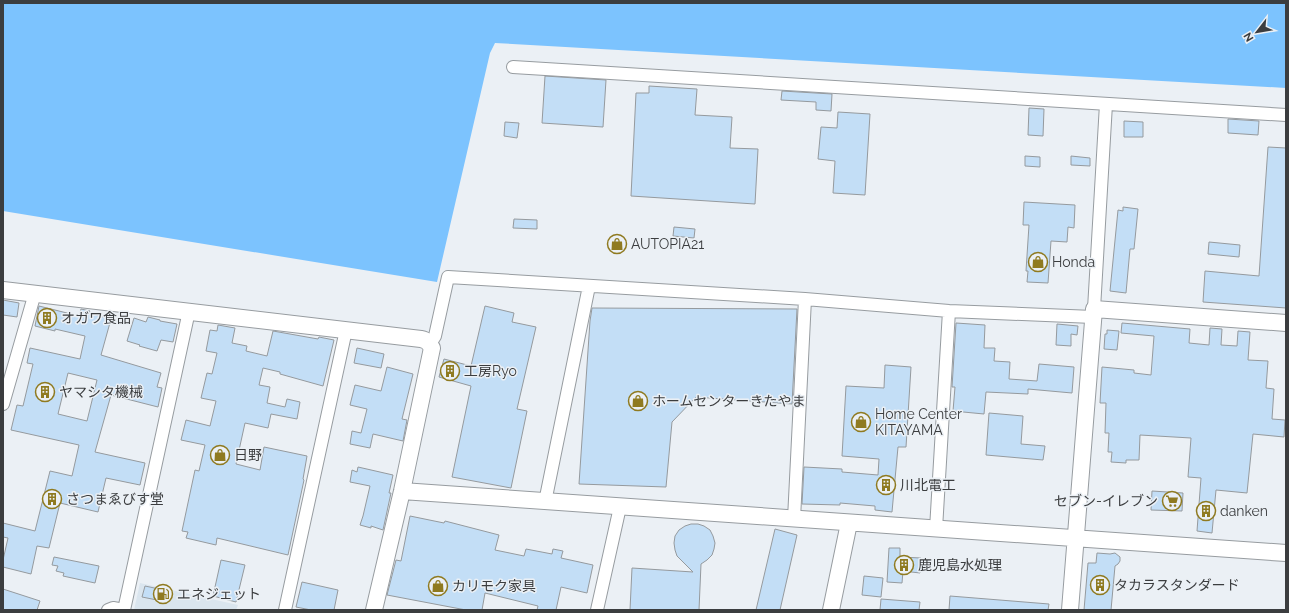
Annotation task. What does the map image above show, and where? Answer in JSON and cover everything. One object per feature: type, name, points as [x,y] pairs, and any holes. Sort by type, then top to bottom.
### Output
[{"type":"street","points":[[513,67],[1286,115]]},
{"type":"street","points":[[1070,610],[1094,313],[1106,104]]},
{"type":"street","points":[[430,344],[434,336],[448,277],[805,299],[949,311],[1094,313],[1286,324]]},
{"type":"street","points":[[546,502],[589,286]]},
{"type":"street","points":[[3,290],[421,338],[430,344],[432,348],[402,491],[374,610]]},
{"type":"street","points":[[3,404],[6,380],[35,294]]},
{"type":"street","points":[[794,519],[805,299]]},
{"type":"street","points":[[108,610],[113,608],[124,610],[189,311]]},
{"type":"street","points":[[936,529],[949,311]]},
{"type":"street","points":[[285,610],[346,330]]},
{"type":"street","points":[[402,491],[1286,553]]},
{"type":"street","points":[[598,610],[620,507]]},
{"type":"street","points":[[831,610],[849,523]]},
{"type":"shaded area","name":"エネジェット","points":[[140,583],[238,605],[236,610],[134,610]]},
{"type":"water","points":[[3,3],[1286,3],[1286,88],[495,43],[490,53],[437,282],[3,211]]},
{"type":"building","points":[[545,76],[606,80],[603,127],[542,123]]},
{"type":"building","points":[[649,86],[697,89],[695,115],[732,117],[730,148],[758,149],[755,204],[631,196],[636,93],[649,93]]},
{"type":"building","points":[[782,91],[832,94],[831,111],[816,110],[816,102],[781,100]]},
{"type":"building","points":[[1029,108],[1044,109],[1043,136],[1028,135]]},
{"type":"building","points":[[838,112],[870,114],[865,195],[833,193],[835,161],[818,159],[821,127],[837,128]]},
{"type":"building","points":[[1228,119],[1259,121],[1258,135],[1228,133]]},
{"type":"building","points":[[1124,121],[1143,122],[1143,137],[1124,137]]},
{"type":"building","points":[[505,122],[519,123],[517,138],[504,136]]},
{"type":"building","points":[[1268,147],[1286,148],[1286,308],[1203,302],[1205,271],[1259,276]]},
{"type":"building","points":[[1025,156],[1040,157],[1040,167],[1025,166]]},
{"type":"building","points":[[1071,156],[1090,158],[1090,166],[1071,165]]},
{"type":"building","points":[[1024,202],[1075,205],[1074,228],[1068,227],[1067,242],[1051,241],[1048,283],[1027,282],[1028,271],[1026,271],[1029,225],[1023,225]]},
{"type":"building","points":[[1123,207],[1138,209],[1134,249],[1130,249],[1126,293],[1110,291],[1118,210],[1123,211]]},
{"type":"building","points":[[514,219],[537,220],[537,229],[513,228]]},
{"type":"building","points":[[674,227],[695,229],[694,238],[673,236]]},
{"type":"building","points":[[1209,242],[1240,245],[1239,257],[1208,254]]},
{"type":"building","points":[[3,300],[19,303],[17,317],[3,315]]},
{"type":"building","points":[[39,306],[79,316],[81,309],[90,311],[89,313],[111,319],[101,355],[161,373],[157,387],[162,388],[158,407],[111,395],[95,452],[145,463],[140,485],[106,478],[98,512],[60,503],[49,548],[37,546],[31,574],[3,567],[8,538],[3,537],[3,523],[35,531],[50,471],[72,476],[79,445],[11,430],[17,405],[23,406],[33,364],[27,363],[30,348],[80,359],[85,336],[35,326]],"holes":[[[68,373],[97,380],[87,421],[58,414]]]},
{"type":"building","points":[[485,306],[514,313],[512,322],[536,327],[517,409],[527,411],[511,488],[452,477],[471,386],[439,377],[444,359],[471,366]]},
{"type":"building","name":"ホームセンターきたやま","points":[[592,308],[797,309],[792,404],[696,397],[672,422],[666,487],[579,484]]},
{"type":"building","points":[[148,317],[177,324],[173,342],[161,340],[157,351],[127,341],[134,318],[146,322]]},
{"type":"building","points":[[956,323],[985,325],[984,348],[995,348],[994,361],[1010,362],[1009,379],[1037,381],[1039,364],[1074,367],[1072,393],[1028,389],[1028,394],[986,392],[984,414],[953,411],[955,387],[952,387]]},
{"type":"building","points":[[1122,323],[1190,329],[1189,343],[1209,345],[1210,328],[1222,329],[1221,345],[1237,346],[1238,331],[1250,332],[1248,360],[1268,361],[1266,388],[1274,389],[1272,419],[1285,420],[1284,437],[1253,434],[1247,493],[1216,490],[1212,533],[1197,531],[1201,478],[1188,477],[1191,438],[1140,435],[1139,460],[1126,460],[1126,463],[1111,462],[1112,452],[1108,452],[1109,433],[1105,433],[1106,403],[1100,403],[1102,367],[1134,370],[1134,373],[1151,375],[1154,336],[1121,333]]},
{"type":"building","points":[[1057,324],[1078,326],[1077,335],[1071,334],[1071,346],[1056,345]]},
{"type":"building","name":"日野","points":[[218,325],[235,328],[232,343],[247,346],[246,351],[267,356],[273,331],[318,339],[319,337],[334,340],[323,386],[263,368],[259,385],[270,387],[267,403],[285,407],[287,399],[300,402],[297,419],[271,414],[268,428],[245,423],[236,464],[260,470],[264,447],[307,456],[304,480],[288,555],[217,538],[216,545],[186,538],[188,532],[182,531],[195,470],[199,471],[205,445],[181,440],[186,420],[210,426],[216,401],[201,398],[207,373],[212,374],[217,353],[206,351],[210,330],[217,331]]},
{"type":"building","points":[[1107,330],[1119,331],[1117,350],[1104,349],[1105,334],[1107,334]]},
{"type":"building","points":[[357,348],[384,354],[381,368],[354,363]]},
{"type":"building","points":[[885,365],[911,367],[906,447],[898,447],[892,512],[875,510],[875,506],[840,503],[840,505],[802,504],[804,467],[842,469],[842,472],[878,475],[879,459],[842,456],[846,386],[884,388]]},
{"type":"building","points":[[387,367],[413,374],[402,419],[407,420],[403,441],[373,434],[370,448],[350,444],[352,431],[361,433],[367,409],[350,405],[355,385],[381,391]]},
{"type":"building","points":[[989,413],[1023,416],[1021,444],[1045,446],[1043,460],[986,455]]},
{"type":"building","points":[[358,467],[393,475],[389,493],[391,493],[383,530],[371,526],[371,528],[360,525],[370,486],[350,482],[352,470],[357,472]]},
{"type":"building","points":[[1152,491],[1183,493],[1182,511],[1151,510]]},
{"type":"building","points":[[410,516],[444,523],[445,521],[499,535],[495,550],[524,556],[526,549],[552,554],[553,549],[563,551],[561,558],[593,565],[587,593],[561,587],[556,610],[537,610],[538,606],[485,593],[482,610],[466,610],[387,595],[396,560],[401,561]]},
{"type":"building","points":[[691,524],[698,524],[710,530],[715,543],[712,555],[701,564],[699,610],[630,610],[632,568],[693,572],[677,556],[674,543],[675,536],[679,530]]},
{"type":"building","points":[[775,529],[797,535],[780,610],[756,610]]},
{"type":"building","name":"鹿児島水処理","points":[[889,548],[900,548],[900,557],[921,558],[920,573],[903,571],[902,583],[887,582]]},
{"type":"building","name":"タカラスタンダード","points":[[1097,553],[1115,553],[1120,557],[1120,561],[1115,566],[1111,610],[1084,610],[1088,563],[1096,563]]},
{"type":"building","points":[[54,557],[99,566],[95,583],[63,576],[64,573],[56,571],[58,566],[52,565]]},
{"type":"building","points":[[221,560],[245,565],[236,602],[213,596]]},
{"type":"building","points":[[864,576],[883,578],[881,597],[862,595]]},
{"type":"building","points":[[302,582],[338,590],[334,610],[311,610],[296,607]]},
{"type":"building","points":[[145,586],[159,589],[157,600],[142,597]]},
{"type":"building","points":[[3,589],[40,601],[37,610],[3,610]]},
{"type":"building","points":[[950,596],[1049,604],[1048,610],[949,610]]},
{"type":"building","points":[[881,599],[920,602],[919,610],[880,610]]},
{"type":"place","name":"AUTOPIA21","points":[[617,244]]},
{"type":"place","name":"Honda","points":[[1038,262]]},
{"type":"place","name":"オガワ食品","points":[[47,318]]},
{"type":"place","name":"工房Ryo","points":[[450,371]]},
{"type":"place","name":"ヤマシタ機械","points":[[45,392]]},
{"type":"place","name":"ホームセンターきたやま","points":[[638,401]]},
{"type":"place","name":"Home Center KITAYAMA","points":[[861,422]]},
{"type":"place","name":"日野","points":[[220,455]]},
{"type":"place","name":"川北電工","points":[[886,485]]},
{"type":"place","name":"さつまゑびす堂","points":[[52,499]]},
{"type":"place","name":"セブン-イレブン","points":[[1172,501]]},
{"type":"place","name":"danken","points":[[1206,511]]},
{"type":"place","name":"鹿児島水処理","points":[[904,565]]},
{"type":"place","name":"タカラスタンダード","points":[[1100,585]]},
{"type":"place","name":"カリモク家具","points":[[438,586]]},
{"type":"place","name":"エネジェット","points":[[163,594]]}]
